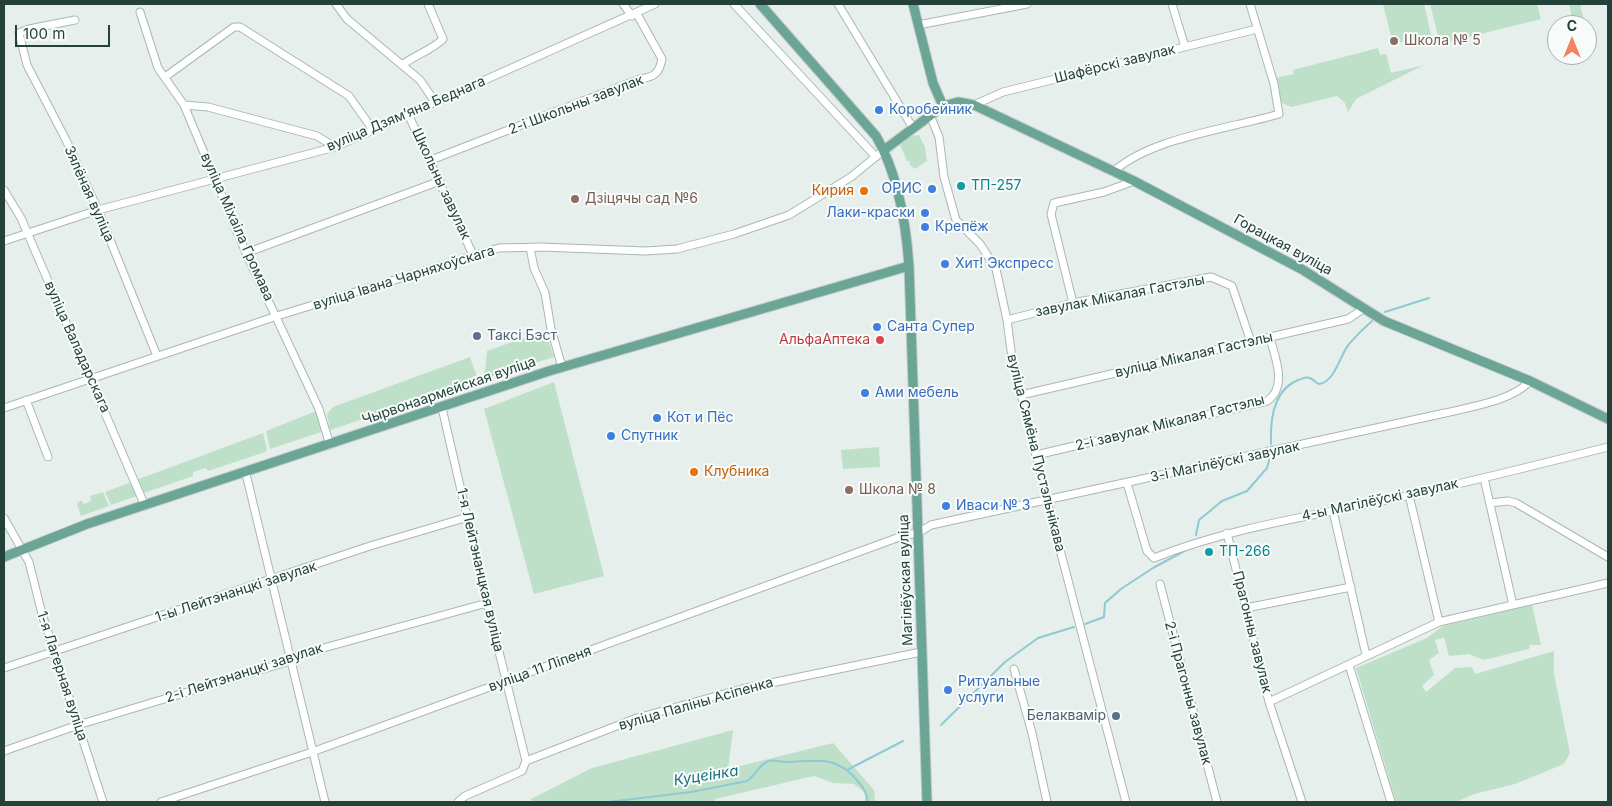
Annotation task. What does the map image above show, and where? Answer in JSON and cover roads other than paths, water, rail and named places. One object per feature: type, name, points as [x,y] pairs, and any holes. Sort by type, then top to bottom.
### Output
[{"type":"main road","name":"Магілёўская вуліца","points":[[760,4],[865,122],[884,150],[900,200],[909,266],[927,802]]},
{"type":"main road","points":[[884,150],[943,106],[933,83],[913,4]]},
{"type":"main road","name":"Горацкая вуліца","points":[[943,106],[958,102],[974,105],[1134,181],[1302,270],[1363,309],[1404,330],[1530,381],[1608,419]]},
{"type":"main road","name":"Чырвонаармейская вуліца","points":[[4,557],[87,524],[246,474],[562,367],[909,266]]},
{"type":"street","points":[[336,4],[347,19],[420,80],[435,102]]},
{"type":"street","points":[[402,65],[413,56],[437,45],[443,39],[428,4]]},
{"type":"street","points":[[623,4],[634,15]]},
{"type":"street","name":"вуліца Дзямʼяна Беднага","points":[[4,241],[98,210],[334,147],[634,15],[655,4]]},
{"type":"street","points":[[734,4],[876,158]]},
{"type":"street","points":[[838,4],[913,128]]},
{"type":"street","points":[[918,25],[1027,4]]},
{"type":"street","points":[[1172,4],[1185,47]]},
{"type":"street","points":[[1113,172],[1124,162],[1185,137],[1279,114],[1274,84],[1250,4]]},
{"type":"street","name":"вуліца Міхаіла Громава","points":[[140,12],[158,68],[184,104],[246,252],[319,409],[330,445]]},
{"type":"street","name":"2-і Школьны завулак","points":[[431,160],[640,79],[654,77],[660,70],[662,59],[634,15]]},
{"type":"street","name":"Зялёная вуліца","points":[[75,20],[29,29],[19,33],[27,65],[66,140],[98,210],[157,356]]},
{"type":"street","points":[[165,77],[234,27],[240,28],[349,96],[373,130]]},
{"type":"street","name":"Шафёрскі завулак","points":[[974,105],[1003,92],[1257,29]]},
{"type":"street","points":[[184,104],[208,107],[317,136],[334,147]]},
{"type":"street","name":"Школьны завулак","points":[[408,114],[431,160],[473,255]]},
{"type":"street","name":"вуліца Сямёна Пустэльнікава","points":[[930,115],[939,137],[944,177],[956,220],[980,244],[990,257],[996,270],[1007,320],[1012,358],[1046,500],[1126,802]]},
{"type":"street","name":"вуліца Івана Чарняхоўскага","points":[[4,408],[277,316],[499,248],[530,247],[645,251],[677,249],[734,234],[789,215],[824,194],[876,158],[884,150]]},
{"type":"street","points":[[246,252],[440,181]]},
{"type":"street","points":[[1073,304],[1052,214],[1052,206],[1054,203],[1104,192],[1134,181]]},
{"type":"street","name":"вуліца Валадарскага","points":[[4,190],[27,234],[145,506]]},
{"type":"street","points":[[530,247],[534,268],[545,293],[551,329],[562,367]]},
{"type":"street","name":"завулак Мікалая Гастэлы","points":[[1007,320],[1073,304],[1211,277],[1232,286],[1251,342]]},
{"type":"street","name":"вуліца Мікалая Гастэлы","points":[[1021,395],[1348,319],[1363,309]]},
{"type":"street","name":"2-і завулак Мікалая Гастэлы","points":[[1036,455],[1267,401],[1274,396],[1278,381],[1270,338]]},
{"type":"street","name":"3-і Магілёўскі завулак","points":[[918,534],[931,525],[1478,405],[1523,390],[1530,381]]},
{"type":"street","points":[[26,400],[48,457]]},
{"type":"street","name":"1-я Лейтэнанцкая вуліца","points":[[442,408],[526,761]]},
{"type":"street","name":"4-ы Магілёўскі завулак","points":[[1127,483],[1148,551],[1154,558],[1186,545],[1227,533],[1409,495],[1608,447]]},
{"type":"street","points":[[246,474],[325,802]]},
{"type":"street","points":[[1484,478],[1513,605]]},
{"type":"street","points":[[1409,495],[1439,622]]},
{"type":"street","points":[[1490,503],[1508,501],[1516,503],[1608,557]]},
{"type":"street","points":[[1333,511],[1366,655]]},
{"type":"street","name":"1-ы Лейтэнанцкі завулак","points":[[4,668],[370,546],[468,517]]},
{"type":"street","name":"1-я Лагерная вуліца","points":[[4,518],[29,562],[54,652],[103,802]]},
{"type":"street","name":"Прагонны завулак","points":[[1227,533],[1269,702],[1302,802]]},
{"type":"street","name":"вуліца 11 Ліпеня","points":[[161,802],[312,752],[905,535],[918,534]]},
{"type":"street","points":[[1269,702],[1439,622],[1608,583]]},
{"type":"street","name":"2-і Прагонны завулак","points":[[1160,584],[1217,802]]},
{"type":"street","points":[[1246,608],[1351,587]]},
{"type":"street","name":"2-і Лейтэнанцкі завулак","points":[[4,750],[78,725],[290,661],[298,654],[487,603]]},
{"type":"street","name":"вуліца Паліны Асіпенка","points":[[458,802],[465,796],[522,771],[526,761],[637,718],[733,691],[921,652]]},
{"type":"street","points":[[1349,665],[1390,802]]},
{"type":"street","points":[[1014,669],[1032,733],[1047,802]]},
{"type":"waterway","points":[[1385,312],[1429,298]]},
{"type":"waterway","points":[[1271,444],[1271,425],[1275,407],[1283,391],[1298,380],[1306,377],[1319,384],[1325,382],[1333,373],[1349,344],[1372,321]]},
{"type":"waterway","points":[[1196,535],[1199,520],[1222,501],[1247,491],[1267,468],[1271,453]]},
{"type":"waterway","points":[[1085,624],[1104,617],[1105,603],[1121,589],[1153,568],[1188,549]]},
{"type":"waterway","points":[[941,725],[1005,662],[1038,638],[1074,627]]},
{"type":"waterway","points":[[847,770],[903,741]]},
{"type":"waterway","name":"Куцеінка","points":[[608,802],[691,792],[747,781],[762,765],[774,760],[786,762],[825,761],[840,766],[861,784],[868,802]]},
{"type":"place","name":"Школа № 5","points":[[1394,41]]},
{"type":"place","name":"Коробейник","points":[[879,110]]},
{"type":"place","name":"ТП-257","points":[[961,186]]},
{"type":"place","name":"ОРИС","points":[[932,189]]},
{"type":"place","name":"Кирия","points":[[864,191]]},
{"type":"place","name":"Дзіцячы сад №6","points":[[575,199]]},
{"type":"place","name":"Лаки-краски","points":[[925,213]]},
{"type":"place","name":"Крепёж","points":[[925,227]]},
{"type":"place","name":"Хит! Экспресс","points":[[945,264]]},
{"type":"place","name":"Санта Супер","points":[[877,327]]},
{"type":"place","name":"Таксі Бэст","points":[[477,336]]},
{"type":"place","name":"АльфаАптека","points":[[880,340]]},
{"type":"place","name":"Ами мебель","points":[[865,393]]},
{"type":"place","name":"Кот и Пёс","points":[[657,418]]},
{"type":"place","name":"Спутник","points":[[611,436]]},
{"type":"place","name":"Клубника","points":[[694,472]]},
{"type":"place","name":"Школа № 8","points":[[849,490]]},
{"type":"place","name":"Иваси № 3","points":[[946,506]]},
{"type":"place","name":"ТП-266","points":[[1209,552]]},
{"type":"place","name":"Ритуальные услуги","points":[[948,690]]},
{"type":"place","name":"Белаквамір","points":[[1116,716]]}]
